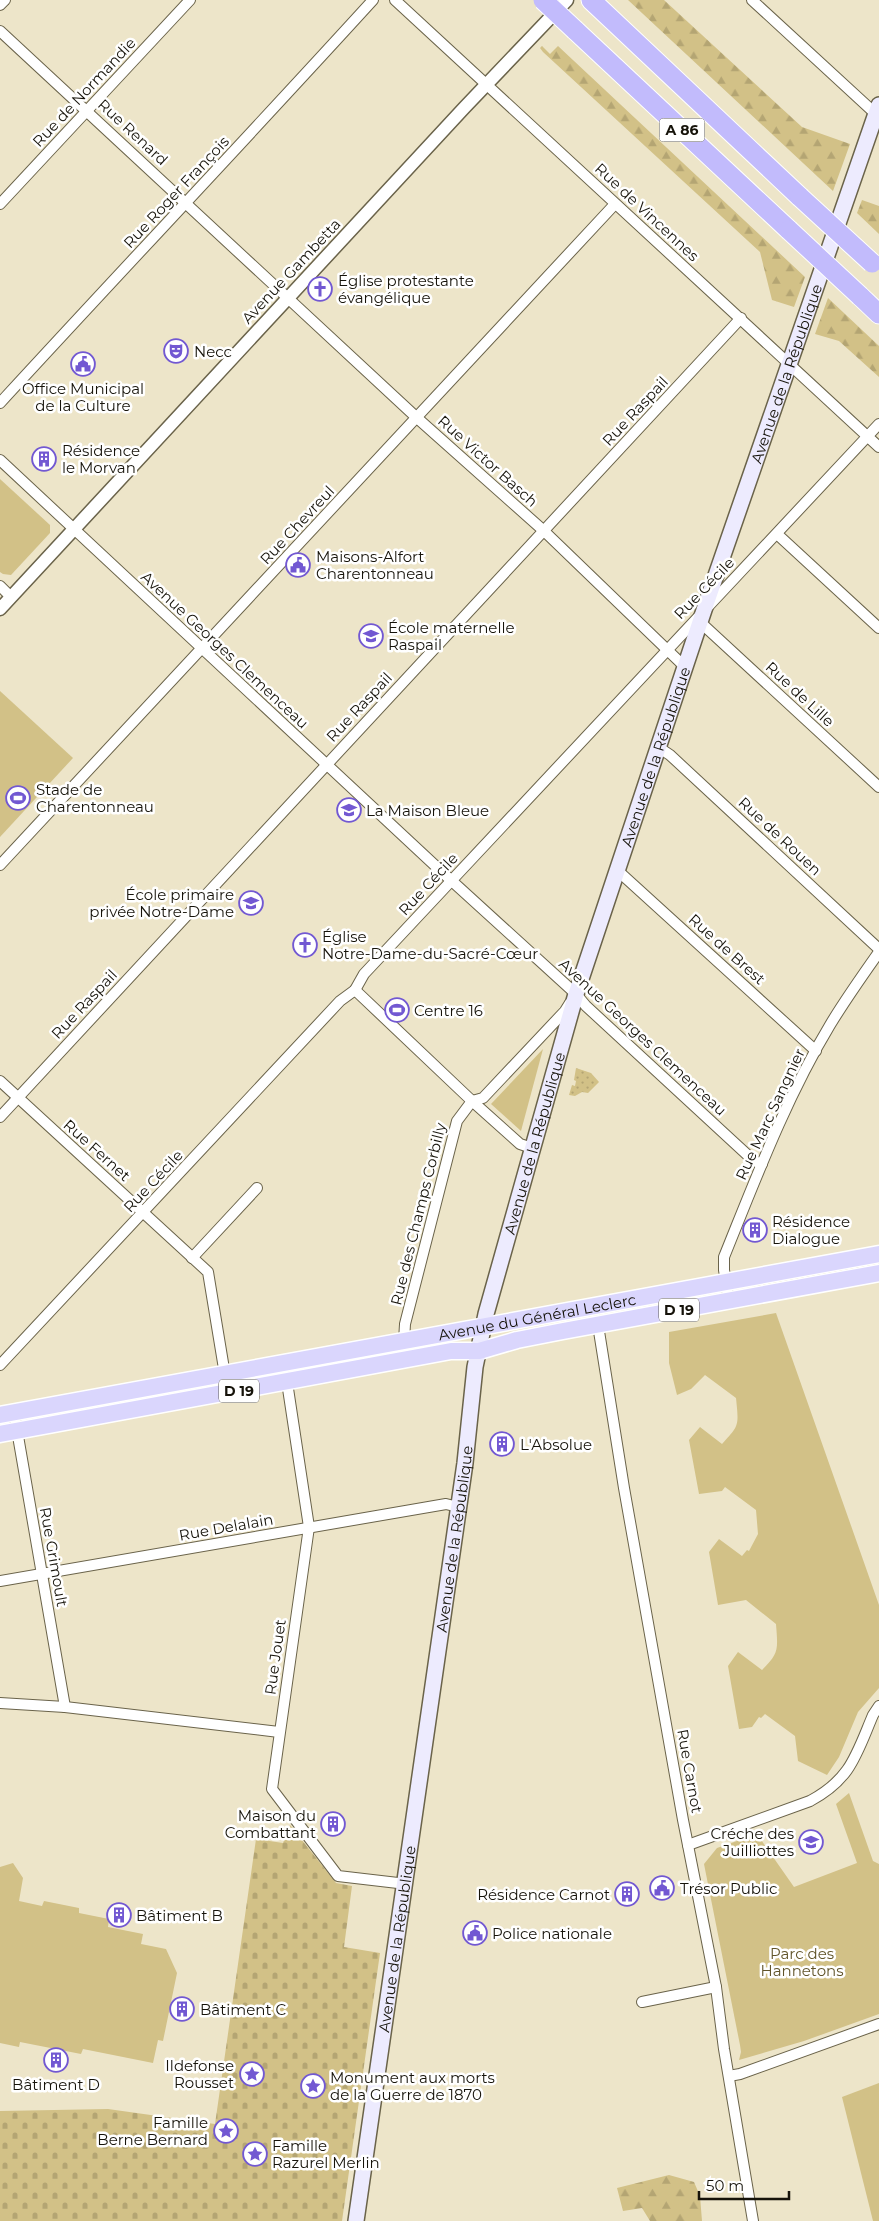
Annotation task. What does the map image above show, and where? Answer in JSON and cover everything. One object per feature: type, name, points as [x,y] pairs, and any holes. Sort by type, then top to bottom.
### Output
[{"type":"highway","name":"A 86","points":[[543,0],[879,314]]},
{"type":"highway","name":"A 86","points":[[594,3],[876,266]]},
{"type":"main road","name":"Avenue de la République","points":[[356,2221],[402,1898],[405,1888],[483,1326],[576,994],[702,616],[878,112]]},
{"type":"main road","name":"Avenue du Général Leclerc","points":[[7,1414],[879,1254]]},
{"type":"main road","name":"Avenue du Général Leclerc","points":[[0,1434],[451,1352],[479,1351],[518,1340],[879,1273]]},
{"type":"main road","points":[[598,1325],[599,1315],[607,1303]]},
{"type":"street","points":[[0,5],[4,0]]},
{"type":"street","name":"Rue de Normandie","points":[[0,204],[190,0]]},
{"type":"street","name":"Rue Roger François","points":[[0,402],[236,150],[373,0]]},
{"type":"street","name":"Rue de Vincennes","points":[[395,0],[879,447]]},
{"type":"street","name":"Avenue Gambetta","points":[[0,609],[487,83],[567,0]]},
{"type":"street","points":[[752,0],[878,112]]},
{"type":"street","name":"Rue Renard","points":[[0,31],[289,297]]},
{"type":"street","name":"Rue Chevreul","points":[[0,865],[615,204]]},
{"type":"street","name":"Rue Victor Basch","points":[[289,297],[416,417],[544,531],[685,667]]},
{"type":"street","name":"Rue Raspail","points":[[0,1117],[741,318]]},
{"type":"street","name":"Rue Cécile","points":[[0,1365],[340,1001],[355,990],[362,976],[667,648],[702,616],[879,424]]},
{"type":"street","name":"Avenue Georges Clemenceau","points":[[0,460],[451,881],[576,994],[586,1006],[754,1161],[762,1164]]},
{"type":"street","points":[[776,534],[879,628]]},
{"type":"street","points":[[0,586],[12,597]]},
{"type":"street","name":"Rue de Lille","points":[[702,616],[879,787]]},
{"type":"street","name":"Rue de Rouen","points":[[658,747],[670,755],[879,951]]},
{"type":"street","name":"Rue de Brest","points":[[617,870],[816,1051]]},
{"type":"street","name":"Rue Marc Sangnier","points":[[729,1301],[724,1256],[788,1103],[829,1026],[879,951]]},
{"type":"street","points":[[355,990],[520,1144],[532,1148]]},
{"type":"street","name":"Rue des Champs Corbilly","points":[[404,1341],[405,1324],[456,1121],[472,1101],[483,1098],[566,1011],[576,994]]},
{"type":"street","name":"Rue Fernet","points":[[0,1081],[208,1272],[226,1374]]},
{"type":"street","points":[[192,1258],[257,1188]]},
{"type":"street","name":"Rue Carnot","points":[[598,1325],[614,1431],[688,1845],[716,1987],[754,2221]]},
{"type":"street","points":[[286,1382],[304,1360]]},
{"type":"street","points":[[226,1374],[228,1393]]},
{"type":"street","name":"Rue Jouet","points":[[286,1382],[309,1527],[272,1789],[338,1876],[398,1883],[405,1888]]},
{"type":"street","name":"Rue Grimoult","points":[[7,1414],[17,1431],[65,1707]]},
{"type":"street","name":"Rue Delalain","points":[[0,1581],[446,1504],[458,1507]]},
{"type":"street","points":[[0,1703],[11,1702],[65,1707],[279,1732]]},
{"type":"street","points":[[688,1845],[810,1801],[829,1791],[846,1774],[879,1706]]},
{"type":"street","points":[[642,2002],[716,1987]]},
{"type":"street","points":[[729,2076],[740,2074],[879,2024]]},
{"type":"green space","points":[[628,0],[664,0],[802,127],[850,144],[833,191]]},
{"type":"green space","points":[[542,46],[550,54],[558,46],[805,277],[794,307],[772,300],[760,252],[543,52],[540,48]]},
{"type":"green space","points":[[862,200],[879,206],[879,234],[857,213]]},
{"type":"green space","points":[[828,298],[879,346],[879,377],[839,341],[815,334]]},
{"type":"green space","points":[[0,479],[50,525],[50,533],[11,575],[0,572]]},
{"type":"green space","name":"Stade de Charentonneau","points":[[0,691],[73,758],[0,837]]},
{"type":"green space","points":[[543,1049],[521,1131],[491,1104]]},
{"type":"green space","points":[[576,1068],[591,1073],[599,1082],[588,1093],[582,1092],[575,1096],[569,1095],[572,1085],[575,1086]]},
{"type":"green space","points":[[879,1260],[879,1267],[755,1290],[754,1283]]},
{"type":"green space","points":[[776,1313],[879,1605],[879,1688],[858,1712],[839,1757],[827,1775],[798,1761],[795,1736],[765,1714],[761,1718],[759,1717],[752,1727],[739,1729],[728,1666],[738,1652],[762,1670],[772,1659],[776,1650],[776,1624],[746,1600],[718,1605],[709,1552],[719,1539],[742,1556],[747,1550],[749,1551],[758,1534],[756,1510],[725,1487],[722,1491],[699,1494],[689,1440],[700,1427],[722,1444],[735,1429],[737,1420],[736,1398],[705,1375],[691,1389],[677,1395],[669,1363],[669,1332]]},
{"type":"green space","name":"Parc des Hannetons","points":[[849,1793],[873,1861],[879,1864],[879,2014],[804,2041],[739,2060],[740,2045],[704,1864],[717,1848],[757,1834],[794,1887],[857,1863],[836,1804]]},
{"type":"green space","points":[[290,1825],[336,1883],[352,1886],[344,1947],[380,1953],[342,2221],[0,2221],[0,2111],[108,2109],[215,2124],[256,1839],[283,1843]]},
{"type":"green space","points":[[13,1863],[23,1878],[19,1901],[42,1906],[44,1901],[79,1908],[79,1913],[109,1919],[108,1927],[143,1934],[141,1944],[166,1949],[177,1973],[163,2041],[158,2040],[153,2063],[83,2049],[81,2054],[20,2042],[19,2047],[0,2043],[0,1867]]},
{"type":"green space","points":[[879,2083],[879,2221],[873,2221],[842,2097]]},
{"type":"green space","points":[[669,2175],[694,2182],[700,2196],[702,2221],[650,2221],[642,2208],[623,2211],[617,2188]]},
{"type":"place","name":"Église protestante évangélique","points":[[320,289]]},
{"type":"place","name":"Necc","points":[[176,351]]},
{"type":"place","name":"Office Municipal de la Culture","points":[[83,364]]},
{"type":"place","name":"Résidence le Morvan","points":[[44,459]]},
{"type":"place","name":"Maisons-Alfort Charentonneau","points":[[298,565]]},
{"type":"place","name":"École maternelle Raspail","points":[[371,636]]},
{"type":"place","name":"Stade de Charentonneau","points":[[18,798]]},
{"type":"place","name":"La Maison Bleue","points":[[349,810]]},
{"type":"place","name":"École primaire privée Notre-Dame","points":[[251,903]]},
{"type":"place","name":"Église Notre-Dame-du-Sacré-Cœur","points":[[305,945]]},
{"type":"place","name":"Centre 16","points":[[397,1010]]},
{"type":"place","name":"Résidence Dialogue","points":[[755,1230]]},
{"type":"place","name":"L'Absolue","points":[[502,1444]]},
{"type":"place","name":"Maison du Combattant","points":[[333,1824]]},
{"type":"place","name":"Créche des Juilliottes","points":[[811,1842]]},
{"type":"place","name":"Trésor Public","points":[[662,1888]]},
{"type":"place","name":"Résidence Carnot","points":[[627,1894]]},
{"type":"place","name":"Bâtiment B","points":[[119,1915]]},
{"type":"place","name":"Police nationale","points":[[475,1933]]},
{"type":"place","name":"Bâtiment C","points":[[182,2009]]},
{"type":"place","name":"Bâtiment D","points":[[56,2060]]},
{"type":"place","name":"Ildefonse Rousset","points":[[252,2074]]},
{"type":"place","name":"Monument aux morts de la Guerre de 1870","points":[[313,2086]]},
{"type":"place","name":"Famille Berne Bernard","points":[[226,2131]]},
{"type":"place","name":"Famille Razurel Merlin","points":[[255,2154]]}]
